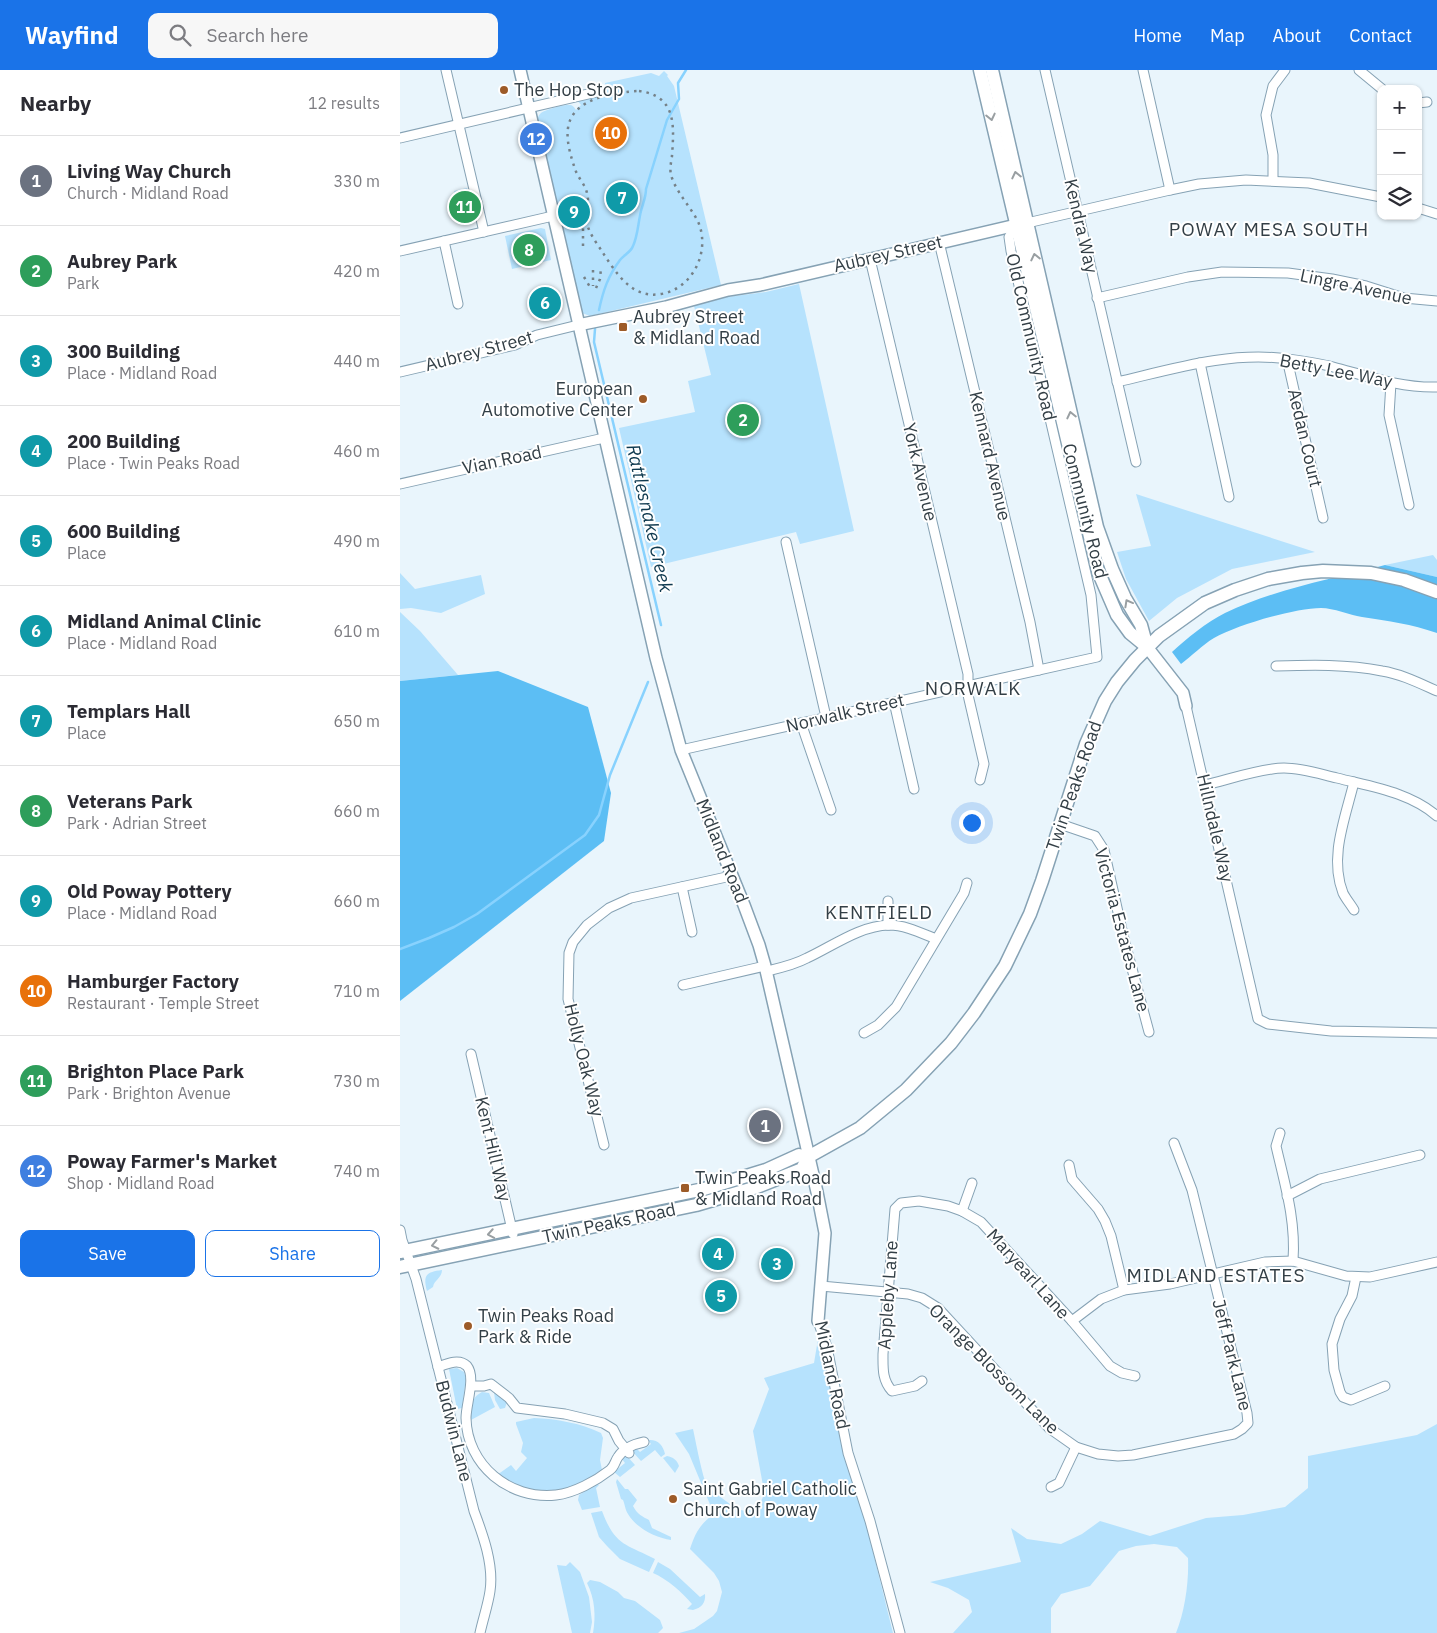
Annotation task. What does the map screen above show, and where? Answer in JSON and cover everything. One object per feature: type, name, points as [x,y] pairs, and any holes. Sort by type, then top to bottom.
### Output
[{"type":"main road","name":"Midland Road","points":[[520,70],[656,658],[681,750],[758,941],[766,969],[825,1233],[818,1321]]},
{"type":"main road","name":"Community Road","points":[[980,70],[1022,224],[1097,527],[1112,569],[1125,598],[1141,625],[1148,648]]},
{"type":"main road","name":"Community Road","points":[[992,70],[1022,224]]},
{"type":"main road","name":"Aubrey Street","points":[[578,325],[666,307],[720,292],[760,285],[1022,224]]},
{"type":"main road","name":"Twin Peaks Road","points":[[405,1266],[727,1197],[800,1170],[808,1157],[860,1128],[884,1110],[927,1070],[968,1021],[1005,966],[1030,914],[1086,744],[1105,701],[1117,682],[1159,636],[1205,603],[1268,579],[1324,571],[1371,573],[1404,580],[1437,592]]},
{"type":"main road","name":"Hillndale Way","points":[[1148,648],[1183,693],[1186,706]]},
{"type":"main road","name":"Twin Peaks Road","points":[[403,1252],[704,1189],[766,1170],[799,1155],[808,1157]]},
{"type":"street","points":[[446,70],[484,232]]},
{"type":"street","name":"Kendra Way","points":[[1045,70],[1136,462]]},
{"type":"street","points":[[1143,70],[1170,190]]},
{"type":"street","points":[[1273,180],[1273,155],[1266,115],[1273,86],[1285,70]]},
{"type":"street","points":[[1359,70],[1377,85]]},
{"type":"street","points":[[400,138],[601,90]]},
{"type":"street","name":"Aubrey Street","points":[[1022,224],[1170,190],[1246,180],[1309,183],[1377,196]]},
{"type":"street","points":[[1422,209],[1437,214]]},
{"type":"street","points":[[400,251],[553,216]]},
{"type":"street","name":"Old Community Road","points":[[1022,224],[1009,237],[1011,251],[1091,595],[1097,657]]},
{"type":"street","points":[[444,241],[458,304]]},
{"type":"street","name":"Kennard Avenue","points":[[940,242],[1030,622],[1039,670]]},
{"type":"street","name":"York Avenue","points":[[870,259],[968,674],[968,695],[984,764],[984,772],[980,780]]},
{"type":"street","name":"Lingre Avenue","points":[[1097,298],[1188,277],[1222,272],[1288,273],[1366,286],[1404,298],[1437,300]]},
{"type":"street","name":"Aubrey Street","points":[[400,372],[515,345],[537,335],[578,325]]},
{"type":"street","name":"Betty Lee Way","points":[[1117,382],[1200,363],[1252,357],[1287,359],[1331,366],[1391,383],[1437,387]]},
{"type":"street","name":"Aedan Court","points":[[1287,359],[1323,518]]},
{"type":"street","points":[[1200,363],[1229,497]]},
{"type":"street","points":[[1391,383],[1389,415],[1409,505]]},
{"type":"street","name":"Vian Road","points":[[400,484],[604,438]]},
{"type":"street","points":[[786,542],[826,717]]},
{"type":"street","name":"Norwalk Street","points":[[681,750],[1097,657]]},
{"type":"street","points":[[1276,666],[1332,665],[1384,671],[1410,679],[1437,691]]},
{"type":"street","points":[[894,702],[914,789]]},
{"type":"street","name":"Hillndale Way","points":[[1186,706],[1258,1019],[1268,1024],[1331,1031],[1437,1033]]},
{"type":"street","points":[[801,723],[831,810]]},
{"type":"street","points":[[1205,785],[1271,769],[1300,769],[1395,792],[1418,802],[1437,816]]},
{"type":"street","points":[[1354,782],[1337,851],[1338,873],[1344,895],[1354,910]]},
{"type":"street","name":"Victoria Estates Lane","points":[[1060,824],[1095,836],[1104,850],[1124,939],[1149,1032]]},
{"type":"street","name":"Holly Oak Way","points":[[604,1146],[568,999],[569,954],[573,942],[587,925],[609,908],[631,898],[731,876]]},
{"type":"street","points":[[864,1033],[878,1025],[896,1007],[964,893],[967,883]]},
{"type":"street","points":[[682,887],[692,932]]},
{"type":"street","points":[[888,901],[888,925]]},
{"type":"street","points":[[683,985],[796,963],[854,934],[888,925],[915,930],[936,940]]},
{"type":"street","name":"Kent Hill Way","points":[[470,1054],[515,1243]]},
{"type":"street","points":[[1280,1134],[1276,1146],[1293,1223],[1292,1262]]},
{"type":"street","name":"Jeff Park Lane","points":[[1174,1143],[1192,1190],[1248,1423]]},
{"type":"street","points":[[1287,1196],[1320,1179],[1420,1155]]},
{"type":"street","points":[[1069,1165],[1072,1179],[1105,1220],[1111,1236],[1124,1290]]},
{"type":"street","points":[[962,1211],[972,1183]]},
{"type":"street","name":"Maryearl Lane","points":[[905,1202],[938,1204],[962,1211],[981,1222],[1072,1321],[1110,1366],[1122,1373],[1135,1376]]},
{"type":"street","name":"Appleby Lane","points":[[905,1202],[895,1209],[887,1292],[883,1375],[886,1385],[892,1391],[915,1386],[922,1381]]},
{"type":"street","name":"Budwin Lane","points":[[400,1230],[405,1266],[438,1367],[474,1511],[484,1536],[491,1590],[480,1633]]},
{"type":"street","points":[[1072,1321],[1101,1299],[1124,1290],[1170,1284],[1264,1262],[1292,1262],[1356,1277],[1370,1277],[1437,1262]]},
{"type":"street","points":[[1356,1277],[1352,1296],[1340,1318],[1332,1344],[1334,1370],[1340,1392],[1343,1397],[1351,1400],[1384,1386]]},
{"type":"street","name":"Orange Blossom Lane","points":[[821,1286],[908,1294],[922,1298],[938,1308],[1049,1428],[1076,1447],[1098,1454],[1133,1455],[1234,1434],[1248,1423]]},
{"type":"street","name":"Midland Road","points":[[818,1321],[827,1347],[848,1453],[870,1521],[900,1633]]},
{"type":"street","points":[[438,1367],[456,1362],[467,1366],[470,1375],[470,1386],[466,1409],[468,1433],[472,1447],[478,1459],[496,1478],[521,1492],[548,1495],[568,1492],[612,1469],[618,1457],[644,1442]]},
{"type":"street","points":[[470,1386],[491,1384],[509,1398],[517,1408],[564,1414],[603,1423],[613,1430],[627,1451]]},
{"type":"street","points":[[1051,1487],[1059,1484],[1076,1447]]},
{"type":"shaded area","points":[[664,71],[674,86],[721,285],[590,316],[582,313],[579,308],[537,121],[543,112],[563,105],[572,105],[576,110],[581,105],[577,100],[605,89],[605,83],[651,73],[659,76]]},
{"type":"shaded area","points":[[467,188],[475,222],[463,225],[454,191]]},
{"type":"shaded area","points":[[541,228],[545,229],[551,260],[512,269],[505,236]]},
{"type":"shaded area","points":[[799,284],[854,531],[800,544],[796,532],[651,567],[619,428],[695,412],[688,381],[711,375],[694,306],[727,297],[766,292]]},
{"type":"shaded area","points":[[1136,494],[1315,552],[1232,569],[1177,598],[1149,621],[1126,579],[1117,552],[1151,546]]},
{"type":"shaded area","points":[[1433,555],[1437,560],[1437,577],[1385,565]]},
{"type":"shaded area","points":[[1385,565],[1437,577],[1437,633],[1391,621],[1321,608],[1266,618],[1224,633],[1214,638],[1181,664],[1172,652],[1211,621],[1244,605],[1304,585]]},
{"type":"shaded area","points":[[400,573],[415,589],[481,575],[485,594],[441,613],[411,608],[400,609]]},
{"type":"shaded area","points":[[400,612],[420,631],[458,675],[400,681]]},
{"type":"shaded area","points":[[498,671],[588,707],[611,793],[604,841],[400,1001],[400,681]]},
{"type":"shaded area","points":[[442,1270],[433,1287],[427,1291],[425,1281],[427,1275]]},
{"type":"shaded area","points":[[819,1333],[893,1633],[679,1633],[694,1629],[713,1616],[717,1611],[722,1592],[719,1581],[714,1573],[690,1549],[699,1529],[714,1514],[689,1454],[675,1433],[693,1429],[703,1475],[709,1487],[738,1509],[750,1510],[757,1506],[764,1495],[764,1491],[753,1431],[769,1389],[764,1378],[814,1363]]},
{"type":"shaded area","points":[[457,1368],[464,1372],[466,1378],[462,1408],[457,1409],[449,1369]]},
{"type":"shaded area","points":[[482,1392],[489,1393],[495,1407],[471,1420],[473,1401]]},
{"type":"shaded area","points":[[494,1392],[497,1392],[507,1402],[505,1408],[500,1409],[495,1400]]},
{"type":"shaded area","points":[[534,1418],[568,1422],[601,1433],[603,1438],[600,1460],[602,1470],[575,1485],[550,1491],[525,1488],[497,1475],[511,1465],[516,1471],[527,1458],[521,1452],[523,1443],[516,1422]]},
{"type":"shaded area","points":[[1437,1424],[1437,1633],[1176,1633],[1186,1596],[1188,1558],[1177,1547],[1154,1544],[1136,1546],[1119,1551],[1090,1586],[1061,1594],[1051,1608],[1051,1633],[953,1633],[972,1612],[969,1600],[948,1588],[930,1582],[1021,1562],[1011,1528],[1027,1539],[1061,1544],[1082,1534],[1100,1521],[1150,1536],[1206,1518],[1243,1515],[1285,1507],[1308,1488],[1308,1456],[1417,1435]]},
{"type":"shaded area","points":[[648,1440],[655,1440],[660,1443],[665,1454],[661,1457],[655,1450],[641,1461],[632,1451],[636,1448],[640,1452],[651,1444]]},
{"type":"shaded area","points":[[626,1455],[635,1465],[620,1477],[614,1472],[625,1463],[622,1459]]},
{"type":"shaded area","points":[[667,1456],[674,1459],[679,1466],[675,1473],[663,1458]]},
{"type":"shaded area","points":[[617,1479],[637,1500],[633,1506],[636,1511],[649,1520],[652,1528],[671,1537],[671,1540],[647,1532],[636,1524],[627,1512],[621,1499],[616,1482]]},
{"type":"shaded area","points":[[596,1484],[599,1485],[596,1488],[600,1507],[582,1510],[578,1500],[579,1495]]},
{"type":"shaded area","points":[[602,1511],[617,1538],[655,1559],[649,1572],[620,1559],[599,1537],[591,1513]]},
{"type":"shaded area","points":[[570,1562],[580,1572],[589,1597],[592,1622],[590,1633],[572,1633],[557,1565],[566,1566]]},
{"type":"shaded area","points":[[658,1562],[670,1569],[700,1597],[705,1594],[705,1600],[701,1606],[693,1610],[687,1609],[692,1604],[688,1599],[669,1582],[653,1573]]},
{"type":"shaded area","points":[[590,1580],[600,1582],[618,1592],[624,1598],[635,1601],[660,1620],[663,1628],[658,1633],[593,1633],[594,1608],[592,1595],[587,1583]]},
{"type":"waterway","name":"Rattlesnake Creek","points":[[599,310],[604,290],[612,272],[620,260],[631,250],[635,242],[646,189],[667,120],[679,99],[678,83],[686,70]]},
{"type":"waterway","name":"Rattlesnake Creek","points":[[595,329],[594,342],[661,625]]},
{"type":"waterway","name":"Rattlesnake Creek","points":[[400,949],[454,927],[477,914],[585,835],[599,815],[610,775],[648,682]]},
{"type":"railway","points":[[639,91],[651,94],[667,106],[673,134],[671,175],[696,218],[702,235],[700,258],[690,277],[672,291],[651,295],[642,293],[626,283],[614,269],[593,237],[587,223],[587,193],[575,169],[570,154],[568,138],[571,118],[586,103],[607,95],[639,91]]},
{"type":"railway","points":[[583,220],[583,246]]},
{"type":"railway","points":[[596,288],[600,279],[601,268]]},
{"type":"railway","points":[[593,270],[593,286]]},
{"type":"railway","points":[[584,277],[590,287]]},
{"type":"place","name":"The Hop Stop","points":[[504,90]]},
{"type":"place","name":"Hamburger Factory","points":[[611,133]]},
{"type":"place","name":"Poway Farmer's Market","points":[[536,139]]},
{"type":"place","name":"Templars Hall","points":[[622,198]]},
{"type":"place","name":"Brighton Place Park","points":[[465,207]]},
{"type":"place","name":"Old Poway Pottery","points":[[574,212]]},
{"type":"place","name":"Veterans Park","points":[[529,250]]},
{"type":"place","name":"Midland Animal Clinic","points":[[545,303]]},
{"type":"place","name":"Aubrey Street & Midland Road","points":[[623,327]]},
{"type":"place","name":"European Automotive Center","points":[[643,399]]},
{"type":"place","name":"Aubrey Park","points":[[743,420]]},
{"type":"place","name":"Living Way Church","points":[[765,1126]]},
{"type":"place","name":"Twin Peaks Road & Midland Road","points":[[685,1188]]},
{"type":"place","name":"200 Building","points":[[718,1254]]},
{"type":"place","name":"300 Building","points":[[777,1264]]},
{"type":"place","name":"600 Building","points":[[721,1296]]},
{"type":"place","name":"Twin Peaks Road Park & Ride","points":[[468,1326]]},
{"type":"place","name":"Saint Gabriel Catholic Church of Poway","points":[[673,1499]]},
{"type":"district","name":"POWAY MESA SOUTH","points":[[1269,229]]},
{"type":"district","name":"NORWALK","points":[[973,688]]},
{"type":"district","name":"KENTFIELD","points":[[879,912]]},
{"type":"district","name":"MIDLAND ESTATES","points":[[1216,1275]]}]
